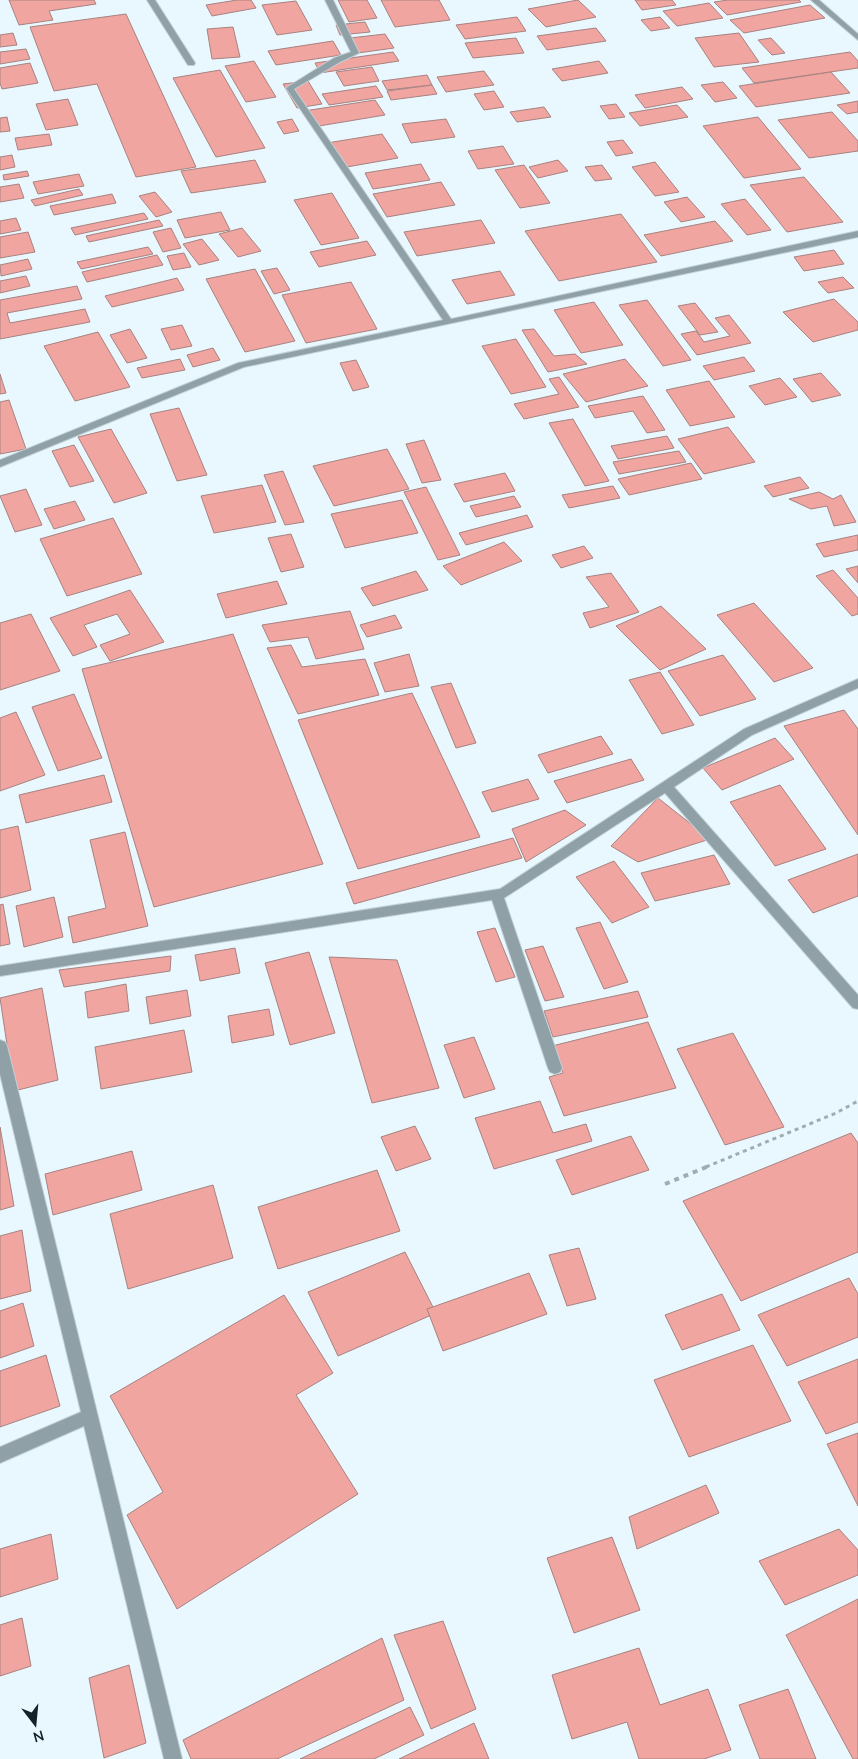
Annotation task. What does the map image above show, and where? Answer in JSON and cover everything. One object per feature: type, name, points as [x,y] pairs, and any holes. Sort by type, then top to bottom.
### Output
[{"type":"street","points":[[151,0],[190,63]]},
{"type":"street","points":[[329,0],[355,53],[337,60],[290,88],[449,322]]},
{"type":"street","points":[[815,0],[858,38]]},
{"type":"street","points":[[0,464],[241,365],[858,234]]},
{"type":"street","points":[[0,971],[503,893],[748,732],[858,683]]},
{"type":"street","points":[[666,786],[858,1004]]},
{"type":"street","points":[[496,894],[555,1068]]},
{"type":"street","points":[[0,1046],[172,1759]]},
{"type":"street","points":[[0,1455],[89,1416]]},
{"type":"path","points":[[665,1184],[836,1113],[858,1101]]},
{"type":"building","points":[[9,0],[94,0],[96,4],[49,11],[53,20],[19,25]]},
{"type":"building","points":[[237,0],[251,0],[256,8],[212,16],[206,5]]},
{"type":"building","points":[[338,0],[367,0],[377,18],[349,22]]},
{"type":"building","points":[[381,0],[439,0],[450,20],[395,27]]},
{"type":"building","points":[[578,0],[596,17],[546,27],[528,9]]},
{"type":"building","points":[[635,0],[672,0],[676,5],[642,10]]},
{"type":"building","points":[[728,0],[799,0],[801,2],[727,15],[714,2]]},
{"type":"building","points":[[296,1],[312,30],[277,35],[262,5]]},
{"type":"building","points":[[709,3],[723,18],[677,26],[663,11]]},
{"type":"building","points":[[810,5],[825,18],[744,33],[730,20]]},
{"type":"building","points":[[126,14],[196,167],[136,177],[97,84],[54,91],[30,27]]},
{"type":"building","points":[[517,17],[526,31],[465,39],[456,25]]},
{"type":"building","points":[[660,17],[670,28],[651,31],[641,20]]},
{"type":"building","points":[[365,22],[370,32],[340,35],[336,25]]},
{"type":"building","points":[[233,27],[240,57],[212,59],[207,29]]},
{"type":"building","points":[[596,28],[606,41],[547,50],[537,36]]},
{"type":"building","points":[[13,33],[17,45],[0,47],[0,35]]},
{"type":"building","points":[[739,33],[759,62],[714,67],[695,38]]},
{"type":"building","points":[[385,34],[394,48],[358,53],[350,38]]},
{"type":"building","points":[[516,38],[524,53],[473,58],[465,43]]},
{"type":"building","points":[[771,38],[785,53],[772,55],[758,40]]},
{"type":"building","points":[[333,41],[341,55],[276,65],[268,51]]},
{"type":"building","points":[[26,49],[30,59],[0,64],[0,52]]},
{"type":"building","points":[[393,52],[399,61],[320,73],[315,63]]},
{"type":"building","points":[[850,52],[858,61],[858,68],[754,83],[742,68]]},
{"type":"building","points":[[254,61],[276,97],[246,102],[225,66]]},
{"type":"building","points":[[599,61],[608,73],[562,81],[552,69]]},
{"type":"building","points":[[30,63],[38,83],[2,89],[0,68]]},
{"type":"building","points":[[372,67],[379,81],[344,86],[336,72]]},
{"type":"building","points":[[220,70],[265,148],[216,157],[173,78]]},
{"type":"building","points":[[484,71],[494,85],[446,92],[437,77]]},
{"type":"building","points":[[831,72],[850,93],[756,107],[739,86]]},
{"type":"building","points":[[427,75],[432,85],[387,90],[382,81]]},
{"type":"building","points":[[308,81],[322,104],[297,108],[283,84]]},
{"type":"building","points":[[723,82],[737,98],[715,102],[701,85]]},
{"type":"building","points":[[432,85],[437,94],[391,100],[387,91]]},
{"type":"building","points":[[376,86],[383,97],[329,105],[322,94]]},
{"type":"building","points":[[682,87],[693,99],[645,108],[635,95]]},
{"type":"building","points":[[494,91],[504,107],[484,110],[474,94]]},
{"type":"building","points":[[68,99],[78,125],[46,130],[36,104]]},
{"type":"building","points":[[375,100],[385,115],[313,127],[304,111]]},
{"type":"building","points":[[858,101],[858,112],[847,114],[837,105]]},
{"type":"building","points":[[616,104],[625,117],[609,119],[600,106]]},
{"type":"building","points":[[677,105],[688,117],[640,126],[629,113]]},
{"type":"building","points":[[544,107],[551,117],[517,122],[510,112]]},
{"type":"building","points":[[832,112],[858,141],[858,151],[809,158],[778,120]]},
{"type":"building","points":[[7,117],[10,131],[0,132],[0,118]]},
{"type":"building","points":[[758,117],[801,169],[744,178],[703,126]]},
{"type":"building","points":[[292,119],[299,131],[284,134],[277,122]]},
{"type":"building","points":[[446,119],[455,137],[411,143],[402,124]]},
{"type":"building","points":[[49,134],[52,145],[18,150],[15,138]]},
{"type":"building","points":[[382,134],[398,158],[341,168],[327,143]]},
{"type":"building","points":[[623,140],[633,153],[616,156],[607,142]]},
{"type":"building","points":[[503,146],[514,164],[478,169],[468,151]]},
{"type":"building","points":[[12,155],[15,167],[0,170],[0,157]]},
{"type":"building","points":[[255,160],[266,182],[191,193],[181,171]]},
{"type":"building","points":[[558,160],[568,171],[538,178],[529,167]]},
{"type":"building","points":[[655,162],[679,192],[655,196],[632,167]]},
{"type":"building","points":[[421,164],[430,180],[373,189],[365,173]]},
{"type":"building","points":[[524,165],[550,203],[520,208],[495,170]]},
{"type":"building","points":[[602,165],[612,179],[595,181],[585,167]]},
{"type":"building","points":[[27,171],[29,176],[4,180],[3,175]]},
{"type":"building","points":[[79,174],[84,186],[38,194],[33,182]]},
{"type":"building","points":[[804,177],[843,222],[787,232],[750,185]]},
{"type":"building","points":[[441,182],[455,205],[387,217],[373,194]]},
{"type":"building","points":[[19,184],[24,198],[0,202],[0,187]]},
{"type":"building","points":[[79,189],[83,195],[35,206],[31,200]]},
{"type":"building","points":[[155,192],[172,212],[156,217],[139,196]]},
{"type":"building","points":[[332,193],[359,238],[321,245],[294,200]]},
{"type":"building","points":[[112,194],[116,203],[54,215],[50,206]]},
{"type":"building","points":[[687,197],[705,217],[681,222],[664,202]]},
{"type":"building","points":[[745,199],[771,230],[747,235],[721,204]]},
{"type":"building","points":[[221,212],[230,230],[185,238],[177,220]]},
{"type":"building","points":[[144,213],[148,219],[75,235],[71,228]]},
{"type":"building","points":[[621,214],[657,262],[559,281],[525,231]]},
{"type":"building","points":[[16,218],[21,230],[0,234],[0,221]]},
{"type":"building","points":[[159,220],[163,226],[89,242],[86,236]]},
{"type":"building","points":[[481,220],[495,243],[417,256],[404,232]]},
{"type":"building","points":[[715,221],[733,241],[661,256],[644,235]]},
{"type":"building","points":[[171,228],[181,248],[163,252],[153,232]]},
{"type":"building","points":[[242,228],[261,251],[238,257],[219,234]]},
{"type":"building","points":[[28,232],[35,252],[0,258],[0,237]]},
{"type":"building","points":[[202,239],[219,260],[199,265],[183,244]]},
{"type":"building","points":[[367,241],[376,255],[319,267],[310,252]]},
{"type":"building","points":[[148,247],[153,254],[81,269],[77,262]]},
{"type":"building","points":[[834,250],[844,264],[804,271],[794,257]]},
{"type":"building","points":[[184,253],[191,267],[173,270],[167,256]]},
{"type":"building","points":[[157,255],[163,265],[87,282],[82,272]]},
{"type":"building","points":[[28,259],[32,269],[1,276],[0,265]]},
{"type":"building","points":[[277,268],[290,290],[274,294],[261,271]]},
{"type":"building","points":[[255,269],[295,341],[245,352],[206,279]]},
{"type":"building","points":[[500,271],[515,295],[467,304],[452,280]]},
{"type":"building","points":[[26,276],[30,286],[0,293],[0,281]]},
{"type":"building","points":[[843,277],[854,288],[828,293],[818,282]]},
{"type":"building","points":[[177,278],[184,290],[112,307],[105,296]]},
{"type":"building","points":[[351,282],[377,329],[306,343],[282,295]]},
{"type":"building","points":[[77,286],[82,299],[7,313],[10,323],[85,309],[90,322],[0,339],[0,300]]},
{"type":"building","points":[[834,299],[858,322],[858,330],[813,342],[783,312]]},
{"type":"building","points":[[647,300],[691,360],[663,366],[619,305]]},
{"type":"building","points":[[594,302],[623,345],[581,353],[554,310]]},
{"type":"building","points":[[695,303],[718,332],[700,335],[678,306]]},
{"type":"building","points":[[729,315],[751,343],[697,355],[681,334],[696,331],[704,342],[730,336],[715,318]]},
{"type":"building","points":[[182,325],[192,346],[171,350],[161,329]]},
{"type":"building","points":[[130,329],[147,358],[127,363],[110,335]]},
{"type":"building","points":[[534,329],[554,356],[575,354],[587,364],[548,372],[522,330]]},
{"type":"building","points":[[98,332],[130,387],[75,401],[44,346]]},
{"type":"building","points":[[516,339],[546,387],[511,394],[482,346]]},
{"type":"building","points":[[213,348],[220,360],[193,367],[187,355]]},
{"type":"building","points":[[744,357],[755,371],[714,380],[703,366]]},
{"type":"building","points":[[180,359],[185,370],[142,378],[137,368]]},
{"type":"building","points":[[625,359],[648,386],[586,402],[563,374]]},
{"type":"building","points":[[356,360],[369,387],[353,391],[340,363]]},
{"type":"building","points":[[821,373],[841,395],[812,402],[793,379]]},
{"type":"building","points":[[0,374],[6,393],[0,394]]},
{"type":"building","points":[[559,377],[579,407],[524,419],[514,404],[559,394],[549,379]]},
{"type":"building","points":[[780,378],[797,397],[765,405],[749,386]]},
{"type":"building","points":[[709,381],[735,417],[690,426],[666,390]]},
{"type":"building","points":[[643,396],[665,430],[647,433],[633,411],[595,418],[588,406]]},
{"type":"building","points":[[9,400],[26,449],[0,454],[0,402]]},
{"type":"building","points":[[179,408],[207,475],[177,481],[150,414]]},
{"type":"building","points":[[573,419],[609,481],[585,486],[549,423]]},
{"type":"building","points":[[728,427],[755,462],[704,474],[678,439]]},
{"type":"building","points":[[111,429],[147,493],[114,503],[78,437]]},
{"type":"building","points":[[667,436],[674,448],[618,459],[611,446]]},
{"type":"building","points":[[424,440],[441,480],[422,483],[406,444]]},
{"type":"building","points":[[74,445],[94,481],[70,487],[52,451]]},
{"type":"building","points":[[387,449],[409,489],[334,506],[313,466]]},
{"type":"building","points":[[679,451],[686,462],[619,474],[613,462]]},
{"type":"building","points":[[691,463],[702,479],[629,495],[618,479]]},
{"type":"building","points":[[283,471],[304,522],[285,525],[264,475]]},
{"type":"building","points":[[505,473],[515,491],[464,502],[454,484]]},
{"type":"building","points":[[800,477],[809,488],[773,497],[764,486]]},
{"type":"building","points":[[262,485],[276,522],[214,533],[201,496]]},
{"type":"building","points":[[613,486],[620,498],[569,508],[562,495]]},
{"type":"building","points":[[426,487],[460,555],[438,560],[404,492]]},
{"type":"building","points":[[26,489],[42,525],[15,532],[0,496]]},
{"type":"building","points":[[819,492],[833,499],[841,495],[856,522],[834,526],[827,506],[811,509],[789,499]]},
{"type":"building","points":[[514,496],[521,507],[476,517],[470,506]]},
{"type":"building","points":[[402,500],[418,533],[345,548],[331,514]]},
{"type":"building","points":[[75,501],[85,520],[54,529],[44,509]]},
{"type":"building","points":[[527,515],[533,527],[466,545],[459,533]]},
{"type":"building","points":[[113,518],[142,574],[67,596],[40,539]]},
{"type":"building","points":[[291,534],[304,567],[281,572],[268,538]]},
{"type":"building","points":[[858,535],[858,550],[824,557],[816,544]]},
{"type":"building","points":[[504,542],[522,561],[461,585],[443,566]]},
{"type":"building","points":[[584,546],[593,558],[561,568],[552,555]]},
{"type":"building","points":[[858,566],[858,583],[846,569]]},
{"type":"building","points":[[833,570],[858,598],[858,614],[852,616],[816,576]]},
{"type":"building","points":[[416,571],[428,590],[373,606],[361,588]]},
{"type":"building","points":[[611,573],[639,612],[590,628],[583,613],[609,607],[586,577]]},
{"type":"building","points":[[277,581],[287,604],[226,618],[217,594]]},
{"type":"building","points":[[130,590],[164,642],[110,661],[100,645],[130,634],[117,614],[84,625],[97,647],[73,656],[50,618]]},
{"type":"building","points":[[754,603],[813,668],[774,682],[717,615]]},
{"type":"building","points":[[661,606],[706,649],[660,670],[616,626]]},
{"type":"building","points":[[350,611],[364,649],[316,659],[308,637],[270,642],[262,625]]},
{"type":"building","points":[[31,614],[60,671],[0,690],[0,623]]},
{"type":"building","points":[[395,615],[402,628],[367,637],[360,625]]},
{"type":"building","points":[[233,634],[323,864],[154,907],[82,669]]},
{"type":"building","points":[[291,645],[302,667],[365,659],[379,695],[298,714],[267,648]]},
{"type":"building","points":[[409,654],[419,686],[385,692],[374,663]]},
{"type":"building","points":[[723,655],[756,699],[700,716],[668,671]]},
{"type":"building","points":[[660,672],[694,725],[662,734],[629,680]]},
{"type":"building","points":[[451,683],[476,743],[456,748],[431,687]]},
{"type":"building","points":[[412,693],[480,837],[358,869],[298,720]]},
{"type":"building","points":[[74,694],[102,758],[58,771],[32,707]]},
{"type":"building","points":[[844,710],[858,729],[858,835],[784,726]]},
{"type":"building","points":[[16,712],[45,775],[0,791],[0,718]]},
{"type":"building","points":[[601,736],[613,754],[548,773],[538,755]]},
{"type":"building","points":[[775,738],[794,759],[722,790],[703,768]]},
{"type":"building","points":[[631,759],[644,780],[567,803],[554,781]]},
{"type":"building","points":[[104,775],[112,802],[26,823],[19,795]]},
{"type":"building","points":[[528,779],[539,799],[492,812],[482,792]]},
{"type":"building","points":[[780,785],[826,849],[775,866],[730,802]]},
{"type":"building","points":[[658,798],[710,839],[638,862],[611,846]]},
{"type":"building","points":[[565,810],[586,825],[526,862],[512,829]]},
{"type":"building","points":[[18,826],[31,890],[0,898],[0,830]]},
{"type":"building","points":[[125,832],[148,926],[73,943],[68,917],[106,908],[90,840]]},
{"type":"building","points":[[513,838],[522,858],[354,904],[346,883]]},
{"type":"building","points":[[858,854],[858,896],[813,913],[788,880]]},
{"type":"building","points":[[714,855],[730,884],[655,901],[641,873]]},
{"type":"building","points":[[614,861],[649,907],[612,923],[576,877]]},
{"type":"building","points":[[54,897],[63,937],[24,947],[16,906]]},
{"type":"building","points":[[3,904],[10,944],[0,946],[0,905]]},
{"type":"building","points":[[600,922],[628,982],[604,989],[576,928]]},
{"type":"building","points":[[495,928],[515,977],[496,982],[477,932]]},
{"type":"building","points":[[543,946],[564,997],[545,1001],[525,950]]},
{"type":"building","points":[[235,948],[240,973],[200,981],[195,955]]},
{"type":"building","points":[[309,952],[335,1033],[290,1045],[265,963]]},
{"type":"building","points":[[171,956],[170,971],[64,987],[59,970]]},
{"type":"building","points":[[329,957],[397,960],[439,1088],[372,1103]]},
{"type":"building","points":[[126,984],[129,1011],[88,1018],[85,992]]},
{"type":"building","points":[[42,988],[58,1080],[14,1091],[0,998]]},
{"type":"building","points":[[187,990],[191,1016],[150,1024],[146,997]]},
{"type":"building","points":[[638,991],[648,1017],[553,1037],[544,1011]]},
{"type":"building","points":[[269,1009],[274,1035],[232,1043],[228,1016]]},
{"type":"building","points":[[648,1022],[676,1088],[564,1116],[549,1077],[563,1073],[552,1046]]},
{"type":"building","points":[[184,1030],[192,1072],[101,1089],[95,1047]]},
{"type":"building","points":[[733,1033],[784,1127],[725,1145],[677,1049]]},
{"type":"building","points":[[474,1037],[495,1089],[464,1098],[444,1045]]},
{"type":"building","points":[[540,1101],[553,1133],[586,1124],[592,1141],[494,1169],[475,1118]]},
{"type":"building","points":[[415,1126],[431,1159],[396,1171],[381,1137]]},
{"type":"building","points":[[0,1127],[14,1206],[0,1210]]},
{"type":"building","points":[[851,1133],[858,1143],[858,1252],[741,1301],[683,1201]]},
{"type":"building","points":[[631,1136],[649,1170],[572,1195],[556,1160]]},
{"type":"building","points":[[132,1151],[142,1190],[53,1215],[45,1174]]},
{"type":"building","points":[[377,1170],[400,1231],[278,1269],[258,1207]]},
{"type":"building","points":[[213,1185],[233,1258],[128,1289],[110,1214]]},
{"type":"building","points":[[22,1230],[31,1291],[0,1299],[0,1236]]},
{"type":"building","points":[[579,1248],[596,1299],[567,1306],[549,1255]]},
{"type":"building","points":[[405,1252],[436,1313],[338,1356],[308,1292]]},
{"type":"building","points":[[529,1273],[547,1314],[443,1351],[427,1309]]},
{"type":"building","points":[[849,1278],[858,1294],[858,1337],[787,1366],[758,1315]]},
{"type":"building","points":[[722,1294],[740,1330],[682,1350],[665,1315]]},
{"type":"building","points":[[284,1295],[333,1373],[296,1395],[358,1494],[177,1609],[127,1515],[163,1492],[110,1396]]},
{"type":"building","points":[[23,1303],[34,1346],[0,1358],[0,1311]]},
{"type":"building","points":[[753,1345],[791,1421],[689,1457],[654,1380]]},
{"type":"building","points":[[46,1355],[60,1406],[0,1427],[0,1371]]},
{"type":"building","points":[[858,1359],[858,1422],[826,1434],[798,1382]]},
{"type":"building","points":[[858,1433],[858,1506],[827,1444]]},
{"type":"building","points":[[706,1485],[719,1513],[637,1549],[629,1517]]},
{"type":"building","points":[[839,1529],[858,1550],[858,1575],[785,1605],[759,1561]]},
{"type":"building","points":[[51,1534],[58,1579],[0,1597],[0,1549]]},
{"type":"building","points":[[612,1537],[640,1610],[574,1633],[547,1558]]},
{"type":"building","points":[[858,1599],[858,1759],[853,1759],[786,1635]]},
{"type":"building","points":[[22,1618],[31,1666],[0,1676],[0,1625]]},
{"type":"building","points":[[443,1621],[476,1709],[431,1729],[394,1635]]},
{"type":"building","points":[[382,1638],[404,1700],[277,1759],[191,1759],[183,1740]]},
{"type":"building","points":[[639,1648],[660,1705],[708,1689],[731,1750],[704,1759],[639,1759],[627,1722],[572,1739],[552,1675]]},
{"type":"building","points":[[129,1665],[146,1743],[104,1758],[89,1678]]},
{"type":"building","points":[[788,1689],[816,1759],[760,1759],[739,1705]]},
{"type":"building","points":[[410,1707],[424,1735],[374,1759],[300,1759]]},
{"type":"building","points":[[474,1723],[489,1759],[399,1759]]}]
